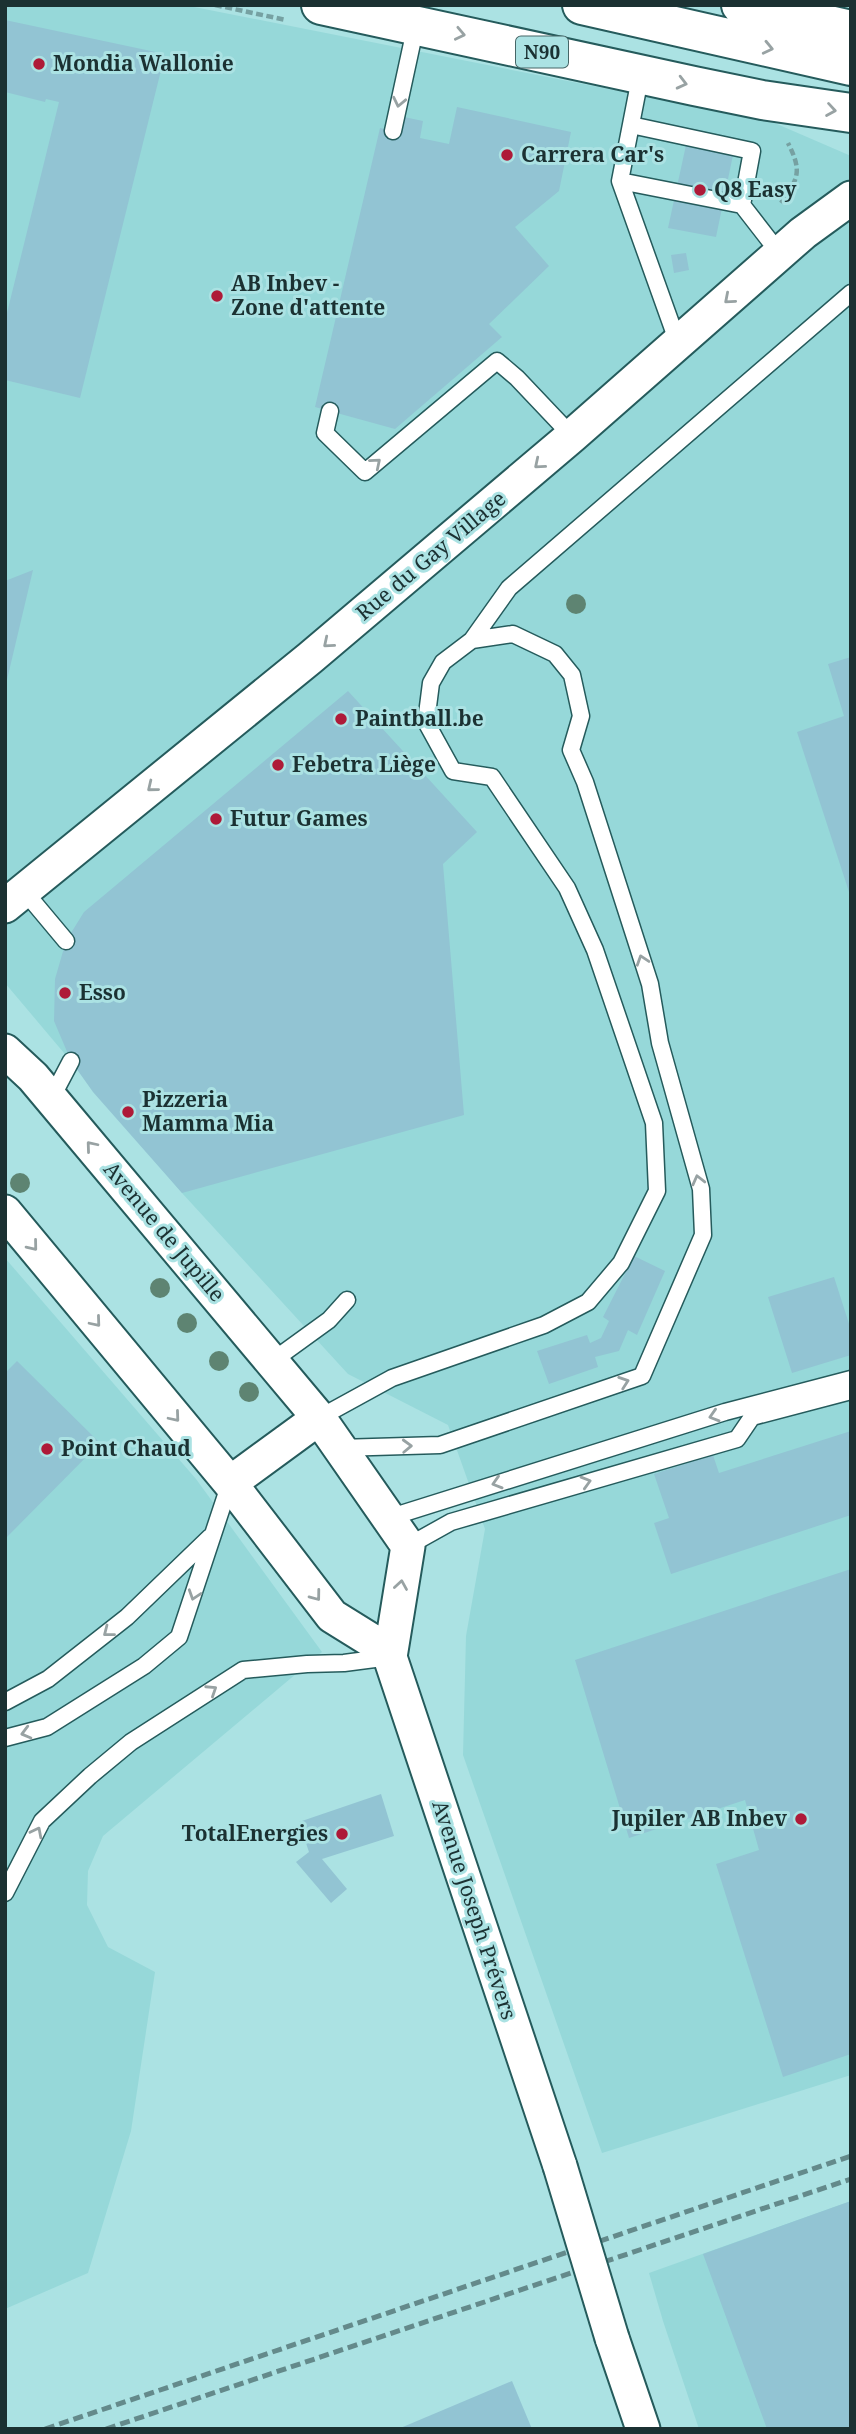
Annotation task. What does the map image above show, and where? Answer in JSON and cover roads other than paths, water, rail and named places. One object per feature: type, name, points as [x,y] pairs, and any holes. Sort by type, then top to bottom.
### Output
[{"type":"main road","name":"N90","points":[[321,5],[762,100],[851,113]]},
{"type":"main road","points":[[582,5],[851,66]]},
{"type":"main road","points":[[740,5],[851,30]]},
{"type":"main road","points":[[844,5],[851,7]]},
{"type":"street","name":"Rue du Gay Village","points":[[15,899],[318,652],[572,436],[803,233],[851,198]]},
{"type":"street","name":"Avenue de Jupille","points":[[5,1051],[33,1077],[319,1418],[408,1546]]},
{"type":"street","points":[[5,1212],[230,1483],[332,1616],[390,1654],[408,1546]]},
{"type":"street","points":[[230,1483],[319,1418]]},
{"type":"street","name":"Avenue Joseph Prévers","points":[[390,1654],[560,2166],[612,2338],[643,2429]]},
{"type":"lane","points":[[393,131],[416,25]]},
{"type":"lane","points":[[641,74],[620,181],[678,343]]},
{"type":"lane","points":[[631,125],[752,151],[742,205]]},
{"type":"lane","points":[[620,181],[742,205],[780,254]]},
{"type":"lane","points":[[319,1418],[392,1378],[544,1325],[588,1302],[621,1263],[657,1191],[654,1123],[595,950],[567,888],[492,777],[453,771],[426,722],[431,683],[443,662],[472,640],[509,588],[851,293]]},
{"type":"lane","points":[[330,411],[325,433],[365,472],[497,361],[517,377],[572,436]]},
{"type":"lane","points":[[339,1448],[440,1445],[642,1376],[703,1235],[701,1189],[660,1043],[650,984],[585,782],[571,750],[581,716],[572,675],[555,654],[513,634],[472,640]]},
{"type":"lane","points":[[15,899],[66,941]]},
{"type":"lane","points":[[51,1099],[71,1061]]},
{"type":"lane","points":[[271,1362],[329,1320],[347,1300]]},
{"type":"lane","points":[[388,1518],[726,1412],[851,1379]]},
{"type":"lane","points":[[408,1546],[451,1522],[737,1439],[752,1417],[851,1391]]},
{"type":"lane","points":[[5,1738],[47,1727],[144,1666],[179,1637],[230,1483]]},
{"type":"lane","points":[[5,1702],[48,1679],[127,1617],[212,1536]]},
{"type":"lane","points":[[5,1893],[42,1821],[90,1776],[131,1742],[243,1670],[344,1663],[390,1654]]},
{"type":"railway","points":[[45,2429],[851,2156]]},
{"type":"railway","points":[[106,2429],[851,2179]]},
{"type":"place","name":"Mondia Wallonie","points":[[39,64]]},
{"type":"place","name":"Carrera Car's","points":[[507,155]]},
{"type":"place","name":"Q8 Easy","points":[[700,190]]},
{"type":"place","name":"AB Inbev - Zone d'attente","points":[[217,296]]},
{"type":"place","name":"Paintball.be","points":[[341,719]]},
{"type":"place","name":"Febetra Liège","points":[[278,765]]},
{"type":"place","name":"Futur Games","points":[[216,819]]},
{"type":"place","name":"Esso","points":[[65,993]]},
{"type":"place","name":"Pizzeria Mamma Mia","points":[[128,1112]]},
{"type":"place","name":"Point Chaud","points":[[47,1449]]},
{"type":"place","name":"Jupiler AB Inbev","points":[[801,1819]]},
{"type":"place","name":"TotalEnergies","points":[[342,1834]]}]
